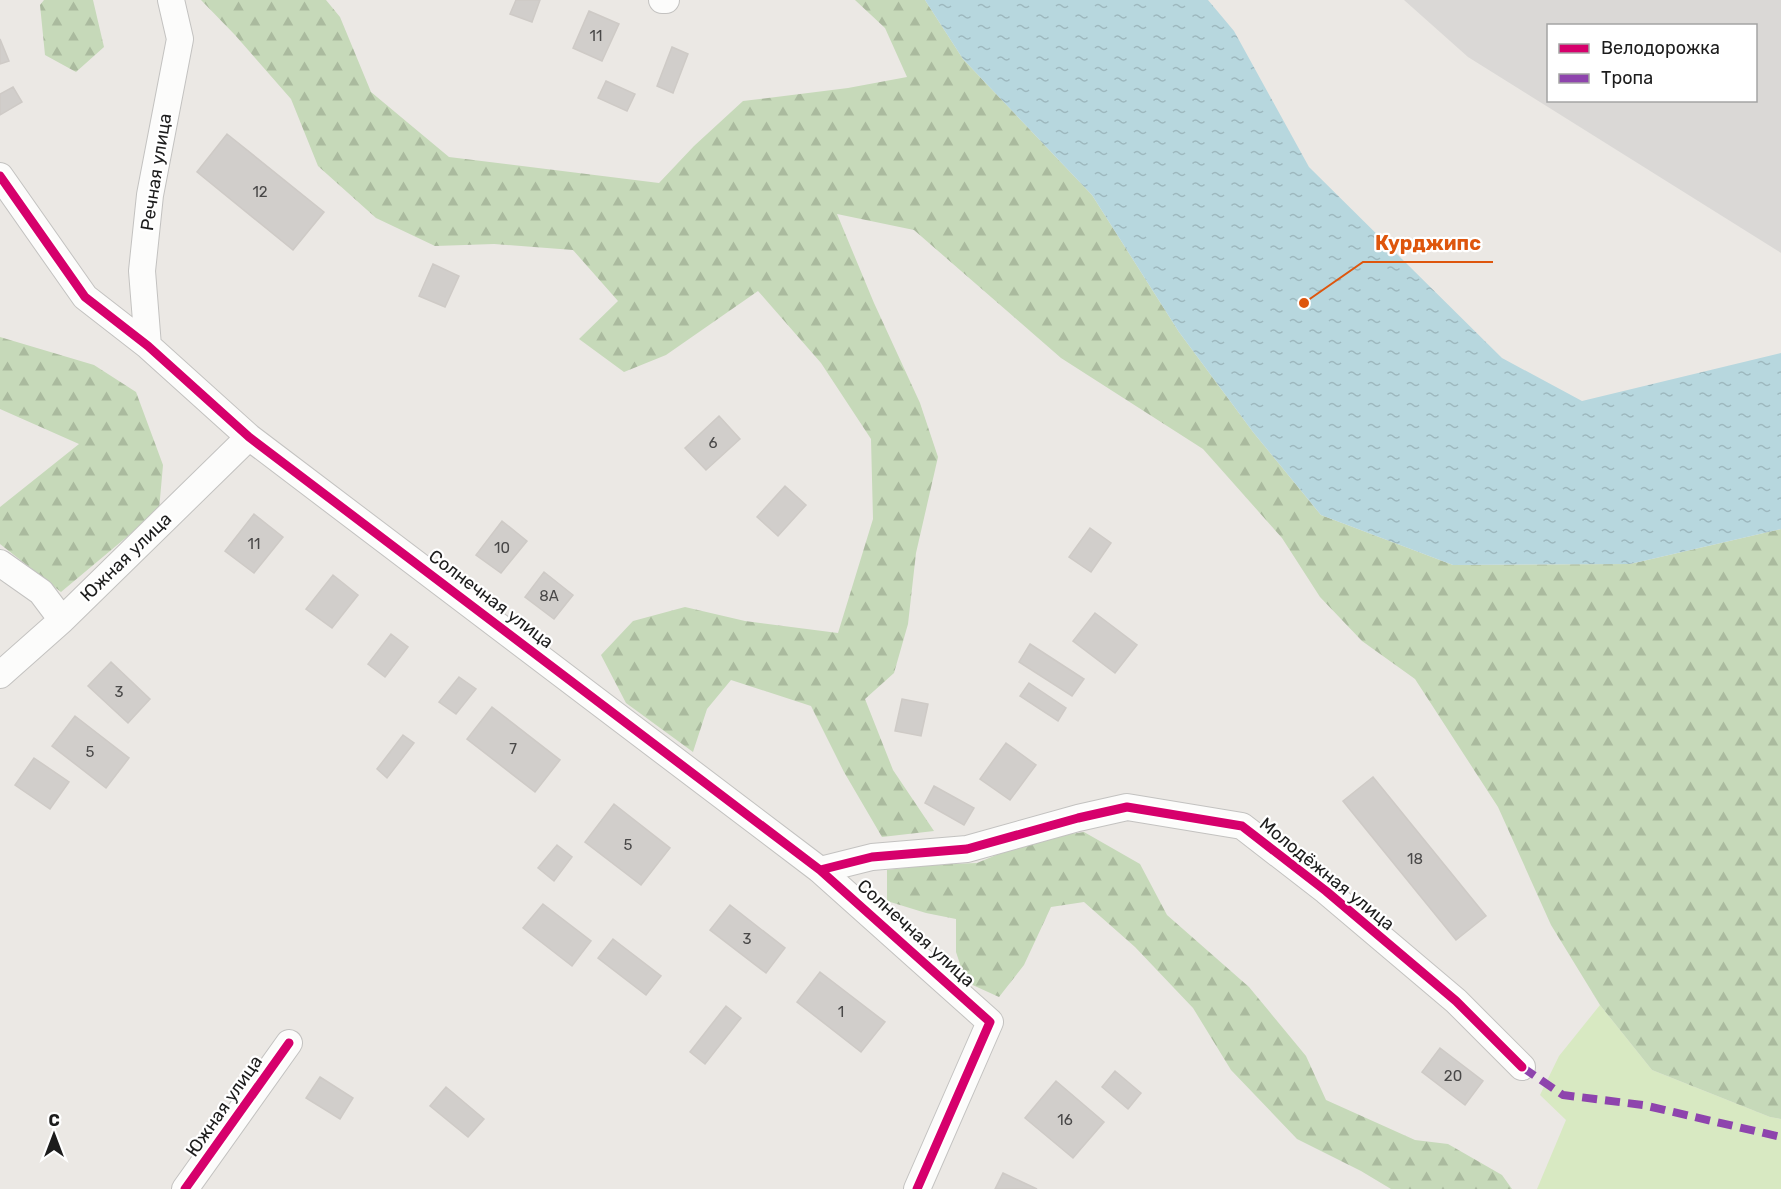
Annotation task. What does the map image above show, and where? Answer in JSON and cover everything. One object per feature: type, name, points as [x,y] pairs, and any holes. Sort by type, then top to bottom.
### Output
[{"type":"street","name":"Речная улица","points":[[148,346],[142,271],[150,195],[180,39],[171,0]]},
{"type":"street","name":"Солнечная улица","points":[[0,176],[85,297],[148,346],[249,436],[820,870],[990,1022],[917,1189]]},
{"type":"street","name":"Южная улица","points":[[0,675],[62,620],[249,436]]},
{"type":"street","points":[[0,563],[41,592],[62,620]]},
{"type":"street","name":"Молодёжная улица","points":[[820,870],[872,857],[967,849],[1078,818],[1128,807],[1242,826],[1326,891],[1456,1001],[1522,1067]]},
{"type":"street","name":"Южная улица","points":[[185,1189],[289,1043]]},
{"type":"shaded area","points":[[1404,0],[1781,0],[1781,253],[1468,57]]},
{"type":"green space","points":[[44,0],[93,0],[104,47],[76,72],[45,55],[40,5]]},
{"type":"green space","points":[[201,0],[326,0],[340,17],[371,92],[449,157],[659,183],[694,146],[743,101],[848,88],[907,77],[885,28],[855,0],[925,0],[963,59],[1092,195],[1179,332],[1253,432],[1321,515],[1453,565],[1630,564],[1781,529],[1781,1119],[1770,1117],[1652,1070],[1600,1005],[1551,925],[1498,807],[1415,679],[1362,641],[1320,597],[1282,538],[1203,449],[1061,358],[914,230],[837,214],[874,303],[920,403],[938,457],[916,553],[908,624],[894,673],[865,699],[893,770],[934,831],[882,837],[844,772],[811,706],[731,680],[707,709],[693,752],[626,703],[601,655],[633,621],[685,607],[745,621],[838,633],[873,519],[871,439],[821,363],[758,291],[666,355],[624,372],[579,339],[618,301],[573,250],[494,244],[435,246],[376,218],[318,166],[291,99]]},
{"type":"green space","points":[[0,337],[94,365],[136,392],[163,465],[159,510],[61,592],[0,544],[0,507],[79,444],[0,409]]},
{"type":"green space","points":[[1084,832],[1140,864],[1167,915],[1249,987],[1306,1056],[1326,1100],[1415,1140],[1448,1144],[1502,1175],[1512,1189],[1391,1189],[1361,1171],[1297,1139],[1231,1070],[1193,1008],[1135,947],[1084,902],[1051,907],[1024,965],[999,997],[966,982],[956,952],[956,919],[887,901],[887,870],[928,865],[977,863],[1035,839]]},
{"type":"green space","points":[[1600,1005],[1652,1070],[1770,1117],[1781,1119],[1781,1189],[1537,1189],[1566,1120],[1540,1095],[1559,1056]]},
{"type":"water","points":[[925,0],[1208,0],[1234,31],[1309,167],[1502,358],[1582,401],[1781,353],[1781,529],[1630,564],[1453,565],[1321,515],[1253,432],[1179,332],[1092,195],[963,59]]},
{"type":"building","points":[[516,0],[540,0],[532,22],[510,14]]},
{"type":"building","points":[[589,11],[619,24],[602,61],[573,48]]},
{"type":"building","points":[[0,39],[9,61],[0,64]]},
{"type":"building","points":[[672,47],[688,54],[673,93],[657,86]]},
{"type":"building","points":[[606,81],[635,94],[627,111],[598,98]]},
{"type":"building","points":[[13,87],[22,102],[0,115],[0,94]]},
{"type":"building","points":[[227,134],[324,212],[293,250],[197,172]]},
{"type":"building","points":[[433,264],[459,276],[445,307],[419,296]]},
{"type":"building","points":[[719,416],[740,439],[706,470],[685,448]]},
{"type":"building","points":[[785,486],[806,505],[778,536],[757,517]]},
{"type":"building","points":[[254,514],[283,537],[254,573],[225,551]]},
{"type":"building","points":[[502,521],[527,541],[501,573],[476,555]]},
{"type":"building","points":[[1090,528],[1111,543],[1091,572],[1069,557]]},
{"type":"building","points":[[544,572],[573,595],[554,619],[525,597]]},
{"type":"building","points":[[333,575],[358,595],[332,628],[306,609]]},
{"type":"building","points":[[1095,613],[1137,645],[1115,673],[1073,641]]},
{"type":"building","points":[[391,634],[408,647],[385,677],[368,664]]},
{"type":"building","points":[[1030,644],[1084,679],[1072,696],[1019,662]]},
{"type":"building","points":[[111,662],[150,699],[128,723],[88,686]]},
{"type":"building","points":[[459,677],[476,689],[456,714],[439,702]]},
{"type":"building","points":[[1029,683],[1066,708],[1058,721],[1020,696]]},
{"type":"building","points":[[902,699],[928,704],[921,736],[895,731]]},
{"type":"building","points":[[492,707],[560,760],[535,792],[467,739]]},
{"type":"building","points":[[75,716],[129,758],[106,788],[52,746]]},
{"type":"building","points":[[403,735],[414,743],[387,778],[377,769]]},
{"type":"building","points":[[1006,743],[1036,765],[1010,800],[980,779]]},
{"type":"building","points":[[34,758],[69,782],[50,809],[15,785]]},
{"type":"building","points":[[1373,777],[1486,916],[1456,940],[1343,801]]},
{"type":"building","points":[[934,786],[974,808],[964,825],[925,803]]},
{"type":"building","points":[[614,804],[670,848],[641,885],[585,842]]},
{"type":"building","points":[[557,845],[572,857],[554,881],[538,868]]},
{"type":"building","points":[[543,904],[591,941],[572,966],[523,928]]},
{"type":"building","points":[[730,905],[785,948],[766,973],[710,930]]},
{"type":"building","points":[[613,939],[661,976],[646,995],[598,958]]},
{"type":"building","points":[[820,972],[885,1022],[861,1052],[797,1002]]},
{"type":"building","points":[[726,1006],[741,1018],[705,1064],[690,1052]]},
{"type":"building","points":[[1440,1048],[1483,1081],[1465,1105],[1422,1072]]},
{"type":"building","points":[[1115,1071],[1141,1093],[1128,1109],[1102,1087]]},
{"type":"building","points":[[320,1077],[353,1098],[340,1119],[306,1098]]},
{"type":"building","points":[[1056,1081],[1104,1122],[1073,1158],[1025,1118]]},
{"type":"building","points":[[446,1087],[484,1119],[468,1137],[430,1106]]},
{"type":"building","points":[[1003,1173],[1037,1189],[995,1189]]},
{"type":"marked path","points":[[1522,1067],[1563,1095],[1643,1105],[1781,1137]]},
{"type":"cycle path","points":[[0,176],[85,297],[148,346],[249,437],[820,870],[990,1022],[917,1189]]},
{"type":"cycle path","points":[[820,870],[872,857],[967,849],[1078,818],[1127,807],[1242,826],[1326,891],[1456,1001],[1522,1067]]},
{"type":"cycle path","points":[[185,1189],[289,1043]]},
{"type":"place","name":"Курджипс","points":[[1304,303]]}]
